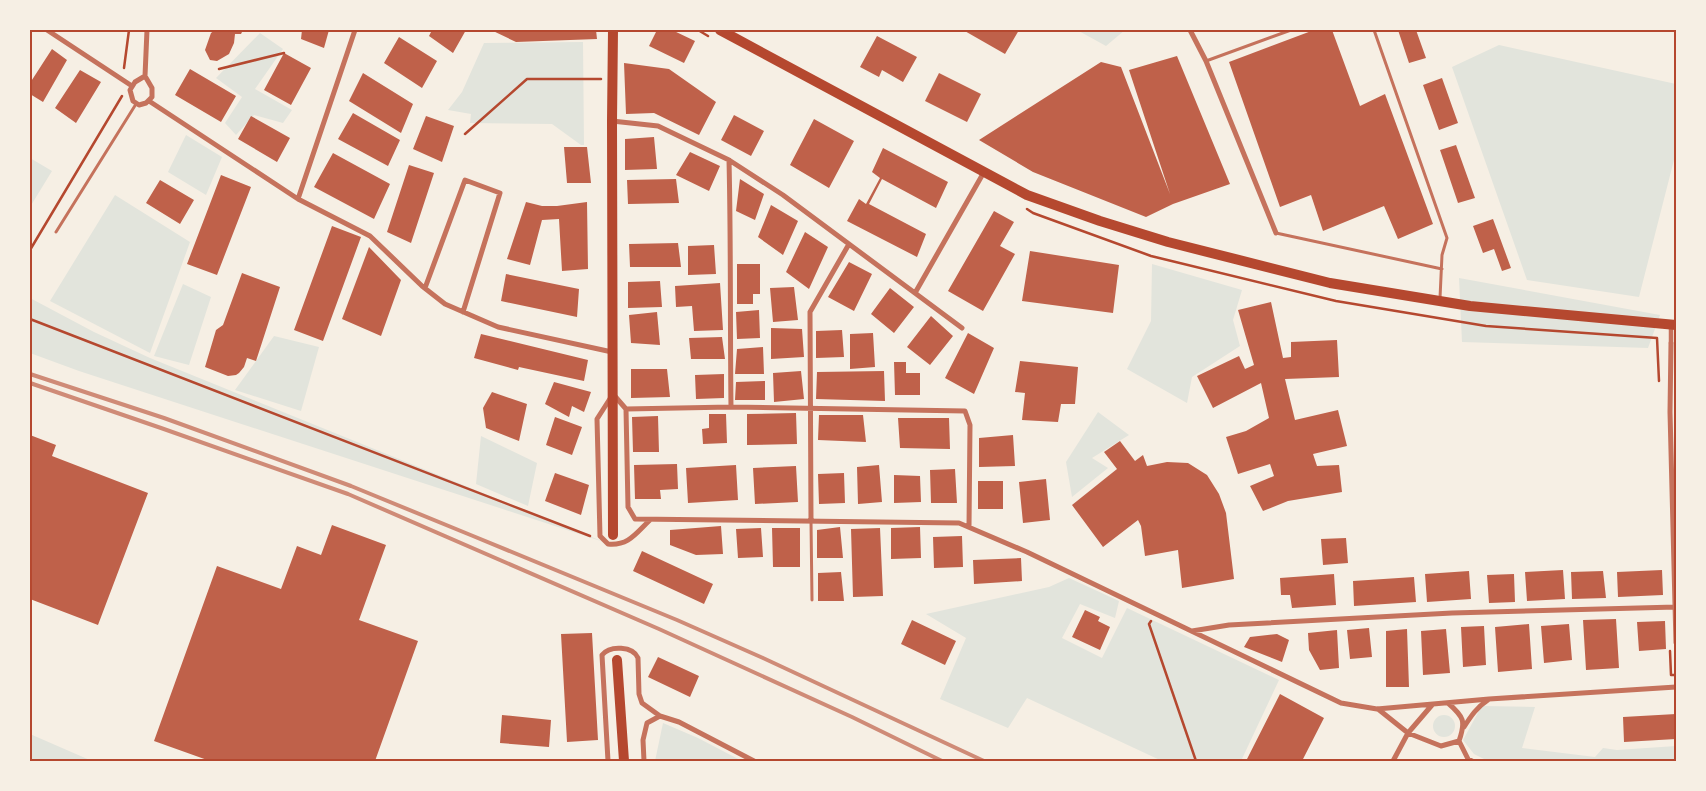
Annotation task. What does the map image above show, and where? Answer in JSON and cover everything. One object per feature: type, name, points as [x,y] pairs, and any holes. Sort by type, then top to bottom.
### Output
[{"type":"main road","points":[[613,30],[613,535]]},
{"type":"main road","points":[[718,35],[1027,195],[1064,209],[1168,242],[1330,283],[1440,302],[1673,325]]},
{"type":"main road","points":[[617,660],[624,761]]},
{"type":"street","points":[[47,30],[132,86]]},
{"type":"street","points":[[145,76],[132,86],[130,93],[132,101],[136,104],[144,104],[150,101],[152,95],[152,88],[145,76],[148,30]]},
{"type":"street","points":[[298,199],[355,30]]},
{"type":"street","points":[[1190,30],[1206,61],[1276,233]]},
{"type":"street","points":[[150,101],[298,199],[370,236],[425,288],[445,304],[498,327],[613,352]]},
{"type":"street","points":[[612,121],[658,126],[729,160],[783,195],[962,328]]},
{"type":"street","points":[[729,160],[731,407]]},
{"type":"street","points":[[916,293],[984,172]]},
{"type":"street","points":[[425,288],[465,180],[500,193],[463,312]]},
{"type":"street","points":[[811,521],[810,312],[849,244]]},
{"type":"street","points":[[1673,325],[1670,412],[1676,643]]},
{"type":"street","points":[[650,520],[627,542],[618,545],[608,544],[600,536],[597,419],[613,394],[626,409],[628,507],[635,519],[959,523],[1027,552],[1340,703],[1377,709],[1489,699],[1676,687]]},
{"type":"street","points":[[626,409],[731,407],[966,411],[970,424],[969,527]]},
{"type":"street","points":[[1192,631],[1229,624],[1452,613],[1675,607]]},
{"type":"street","points":[[608,761],[602,655],[606,650],[612,649],[636,652],[638,658],[639,694],[642,703],[660,716],[679,722],[754,761]]},
{"type":"street","points":[[1472,761],[1468,759],[1459,741],[1464,727],[1476,710],[1489,699]]},
{"type":"street","points":[[1448,703],[1461,714],[1464,727]]},
{"type":"street","points":[[1393,761],[1408,733],[1433,704]]},
{"type":"street","points":[[1377,709],[1408,733],[1441,746],[1459,741]]},
{"type":"street","points":[[644,761],[643,740],[647,723],[660,716]]},
{"type":"lane","points":[[1206,61],[1291,30]]},
{"type":"lane","points":[[1374,30],[1447,238],[1442,255],[1440,302]]},
{"type":"lane","points":[[56,232],[136,104]]},
{"type":"lane","points":[[1276,233],[1442,269]]},
{"type":"lane","points":[[811,521],[812,600]]},
{"type":"path","points":[[124,66],[130,30]]},
{"type":"path","points":[[698,30],[718,35]]},
{"type":"path","points":[[219,69],[284,53]]},
{"type":"path","points":[[465,134],[527,79],[612,80]]},
{"type":"path","points":[[30,250],[122,95]]},
{"type":"path","points":[[1026,209],[1151,256],[1336,301],[1486,326],[1657,338],[1659,388]]},
{"type":"path","points":[[30,319],[604,542]]},
{"type":"path","points":[[1154,613],[1149,624],[1196,761]]},
{"type":"path","points":[[1670,646],[1671,675],[1676,675]]},
{"type":"shaded area","points":[[1077,30],[1125,30],[1106,46]]},
{"type":"shaded area","points":[[260,33],[283,49],[255,89],[292,110],[283,123],[254,115],[236,135],[225,123],[242,97],[216,78]]},
{"type":"shaded area","points":[[583,42],[584,145],[581,145],[552,124],[470,123],[471,114],[448,110],[462,92],[484,43]]},
{"type":"shaded area","points":[[1499,45],[1676,84],[1676,152],[1639,297],[1527,280],[1452,67]]},
{"type":"shaded area","points":[[186,135],[222,157],[206,195],[168,172]]},
{"type":"shaded area","points":[[30,158],[52,171],[30,207]]},
{"type":"shaded area","points":[[115,195],[190,242],[150,353],[50,301]]},
{"type":"shaded area","points":[[1152,264],[1242,290],[1233,320],[1240,346],[1192,377],[1187,403],[1127,369],[1151,321]]},
{"type":"shaded area","points":[[1459,278],[1660,315],[1648,348],[1462,342]]},
{"type":"shaded area","points":[[183,284],[211,297],[189,365],[154,356]]},
{"type":"shaded area","points":[[30,298],[94,332],[150,358],[604,542],[79,371],[30,353]]},
{"type":"shaded area","points":[[274,336],[319,347],[301,411],[235,390]]},
{"type":"shaded area","points":[[1098,412],[1129,435],[1092,458],[1108,468],[1072,497],[1066,462]]},
{"type":"shaded area","points":[[481,436],[537,463],[528,506],[476,484]]},
{"type":"shaded area","points":[[1069,578],[1119,601],[1115,618],[1080,604],[1062,638],[1102,658],[1127,608],[1279,680],[1241,761],[1162,761],[1027,698],[1008,728],[940,699],[966,638],[926,614],[1049,587]]},
{"type":"shaded area","points":[[1483,706],[1535,707],[1522,748],[1595,757],[1603,748],[1617,750],[1676,746],[1676,761],[1488,761],[1474,754],[1463,740]]},
{"type":"shaded area","points":[[1444,715],[1452,718],[1455,726],[1452,734],[1444,737],[1436,734],[1433,726],[1436,718]]},
{"type":"shaded area","points":[[663,723],[698,738],[742,761],[655,761]]},
{"type":"shaded area","points":[[30,734],[92,761],[30,761]]},
{"type":"building","points":[[215,30],[243,30],[241,34],[235,34],[234,43],[229,54],[217,61],[210,60],[205,50],[211,33]]},
{"type":"building","points":[[302,30],[329,30],[324,48],[301,39]]},
{"type":"building","points":[[432,30],[466,30],[453,53],[429,36]]},
{"type":"building","points":[[491,30],[596,30],[597,39],[516,42]]},
{"type":"building","points":[[657,30],[672,30],[695,41],[684,63],[649,46]]},
{"type":"building","points":[[963,30],[1019,30],[1005,54]]},
{"type":"building","points":[[1314,30],[1332,30],[1360,106],[1385,94],[1433,224],[1398,239],[1384,206],[1323,231],[1311,195],[1280,207],[1229,62]]},
{"type":"building","points":[[1398,30],[1416,30],[1426,58],[1409,63]]},
{"type":"building","points":[[877,36],[917,57],[903,82],[882,70],[879,77],[860,67]]},
{"type":"building","points":[[399,37],[437,61],[422,88],[384,63]]},
{"type":"building","points":[[52,49],[67,60],[43,102],[30,94],[30,83]]},
{"type":"building","points":[[284,53],[311,68],[291,105],[264,90]]},
{"type":"building","points":[[1177,56],[1230,184],[1173,204],[1146,217],[1033,172],[979,140],[1101,62],[1121,67],[1170,194],[1129,70]]},
{"type":"building","points":[[624,63],[669,69],[716,102],[699,135],[654,113],[626,114]]},
{"type":"building","points":[[190,69],[236,96],[221,122],[175,95]]},
{"type":"building","points":[[80,70],[101,82],[76,123],[55,108]]},
{"type":"building","points":[[363,73],[413,104],[401,133],[349,101]]},
{"type":"building","points":[[939,73],[981,94],[967,122],[925,101]]},
{"type":"building","points":[[1442,78],[1458,123],[1439,130],[1423,85]]},
{"type":"building","points":[[353,113],[400,140],[388,166],[338,139]]},
{"type":"building","points":[[734,115],[764,131],[751,156],[721,140]]},
{"type":"building","points":[[251,116],[290,138],[277,162],[238,139]]},
{"type":"building","points":[[426,116],[454,126],[442,162],[413,149]]},
{"type":"building","points":[[814,119],[854,141],[829,188],[790,165]]},
{"type":"building","points":[[654,137],[657,169],[625,170],[625,139]]},
{"type":"building","points":[[1456,145],[1475,198],[1458,203],[1440,150]]},
{"type":"building","points":[[564,147],[587,147],[591,183],[567,183]]},
{"type":"building","points":[[883,148],[948,182],[936,208],[882,179],[869,204],[926,234],[917,257],[847,221],[859,199],[866,204],[880,178],[872,172]]},
{"type":"building","points":[[690,152],[720,166],[709,191],[676,175]]},
{"type":"building","points":[[333,153],[390,184],[374,219],[314,187]]},
{"type":"building","points":[[409,165],[434,173],[411,243],[387,232]]},
{"type":"building","points":[[221,175],[251,187],[217,275],[187,264]]},
{"type":"building","points":[[676,179],[679,203],[628,204],[627,180]]},
{"type":"building","points":[[740,179],[764,194],[755,220],[736,211]]},
{"type":"building","points":[[160,180],[194,200],[180,224],[146,203]]},
{"type":"building","points":[[526,202],[542,206],[557,206],[587,202],[588,269],[562,271],[559,219],[542,220],[530,265],[507,259]]},
{"type":"building","points":[[771,205],[798,221],[783,255],[758,237]]},
{"type":"building","points":[[994,211],[1014,222],[1000,246],[1015,254],[983,311],[948,291]]},
{"type":"building","points":[[1493,219],[1511,268],[1502,271],[1494,249],[1483,253],[1473,226]]},
{"type":"building","points":[[332,226],[361,237],[323,341],[294,330]]},
{"type":"building","points":[[805,232],[828,247],[809,289],[786,272]]},
{"type":"building","points":[[678,243],[681,267],[630,267],[629,244]]},
{"type":"building","points":[[714,245],[716,274],[688,275],[688,246]]},
{"type":"building","points":[[369,247],[401,280],[381,336],[342,319]]},
{"type":"building","points":[[1030,251],[1119,265],[1113,313],[1022,301]]},
{"type":"building","points":[[849,262],[872,274],[854,311],[828,297]]},
{"type":"building","points":[[737,264],[760,264],[760,294],[753,294],[753,304],[737,304]]},
{"type":"building","points":[[242,273],[280,287],[256,361],[247,358],[244,367],[239,373],[228,376],[205,367],[216,330],[223,325]]},
{"type":"building","points":[[506,274],[579,289],[577,317],[501,301]]},
{"type":"building","points":[[660,281],[662,307],[628,308],[628,282]]},
{"type":"building","points":[[720,283],[723,330],[694,331],[692,306],[676,307],[675,286]]},
{"type":"building","points":[[794,287],[798,320],[773,322],[770,288]]},
{"type":"building","points":[[890,288],[914,307],[894,333],[871,314]]},
{"type":"building","points":[[1271,302],[1283,358],[1291,357],[1291,342],[1337,340],[1339,377],[1285,379],[1295,420],[1338,410],[1347,446],[1313,454],[1317,466],[1339,465],[1342,492],[1288,501],[1263,511],[1250,486],[1274,476],[1270,464],[1238,474],[1226,437],[1246,431],[1269,418],[1261,383],[1213,408],[1197,376],[1239,356],[1245,369],[1254,365],[1238,310]]},
{"type":"building","points":[[759,310],[760,338],[737,339],[736,312]]},
{"type":"building","points":[[657,312],[660,345],[631,343],[629,315]]},
{"type":"building","points":[[931,316],[953,336],[930,365],[907,347]]},
{"type":"building","points":[[771,328],[802,329],[804,357],[771,359]]},
{"type":"building","points":[[842,330],[844,357],[816,358],[816,331]]},
{"type":"building","points":[[873,333],[875,367],[850,369],[850,334]]},
{"type":"building","points":[[968,333],[994,348],[974,394],[945,378]]},
{"type":"building","points":[[481,334],[588,360],[584,381],[519,367],[518,370],[474,358]]},
{"type":"building","points":[[722,337],[725,359],[691,359],[689,338]]},
{"type":"building","points":[[763,347],[764,374],[735,374],[737,349]]},
{"type":"building","points":[[1020,361],[1078,367],[1075,404],[1061,404],[1058,422],[1022,420],[1025,393],[1015,392]]},
{"type":"building","points":[[894,362],[906,362],[906,373],[920,373],[920,395],[895,395]]},
{"type":"building","points":[[631,369],[667,369],[670,397],[631,398]]},
{"type":"building","points":[[801,371],[804,399],[774,402],[773,373]]},
{"type":"building","points":[[884,371],[885,401],[816,399],[817,372]]},
{"type":"building","points":[[724,374],[724,398],[696,399],[695,375]]},
{"type":"building","points":[[765,381],[765,400],[735,400],[736,382]]},
{"type":"building","points":[[554,382],[591,392],[584,412],[572,406],[569,417],[545,404]]},
{"type":"building","points":[[492,392],[527,404],[519,441],[486,428],[483,408]]},
{"type":"building","points":[[796,413],[797,444],[747,445],[747,414]]},
{"type":"building","points":[[709,414],[726,414],[727,443],[703,444],[702,429],[709,428]]},
{"type":"building","points":[[819,415],[863,415],[866,442],[818,440]]},
{"type":"building","points":[[658,416],[659,452],[633,452],[632,417]]},
{"type":"building","points":[[555,417],[582,427],[572,455],[546,445]]},
{"type":"building","points":[[898,418],[949,418],[950,449],[900,448]]},
{"type":"building","points":[[30,435],[56,445],[52,456],[148,493],[98,625],[30,599]]},
{"type":"building","points":[[1013,435],[1015,466],[979,467],[979,438]]},
{"type":"building","points":[[1120,441],[1135,461],[1143,455],[1147,466],[1167,462],[1188,463],[1207,475],[1219,494],[1226,513],[1234,579],[1182,588],[1178,550],[1145,556],[1141,526],[1138,520],[1103,547],[1072,505],[1117,469],[1104,452]]},
{"type":"building","points":[[677,464],[678,489],[660,490],[661,499],[635,499],[634,465]]},
{"type":"building","points":[[736,465],[738,500],[688,503],[686,468]]},
{"type":"building","points":[[879,465],[882,502],[858,504],[857,467]]},
{"type":"building","points":[[796,466],[798,502],[755,504],[753,468]]},
{"type":"building","points":[[955,469],[957,503],[931,503],[930,470]]},
{"type":"building","points":[[555,473],[589,485],[581,515],[545,501]]},
{"type":"building","points":[[844,473],[845,503],[819,504],[818,474]]},
{"type":"building","points":[[894,475],[920,476],[921,502],[894,503]]},
{"type":"building","points":[[1046,479],[1050,520],[1023,523],[1019,482]]},
{"type":"building","points":[[978,481],[1003,481],[1003,509],[978,509]]},
{"type":"building","points":[[332,525],[386,545],[359,620],[418,641],[375,761],[210,761],[154,741],[217,566],[281,589],[297,546],[321,555]]},
{"type":"building","points":[[721,526],[723,554],[696,555],[670,545],[670,530]]},
{"type":"building","points":[[840,527],[843,558],[817,558],[817,530]]},
{"type":"building","points":[[920,527],[921,558],[891,559],[891,528]]},
{"type":"building","points":[[761,528],[763,557],[738,558],[736,529]]},
{"type":"building","points":[[772,528],[800,528],[800,567],[773,567]]},
{"type":"building","points":[[880,528],[883,596],[853,597],[851,529]]},
{"type":"building","points":[[962,536],[963,567],[934,568],[933,537]]},
{"type":"building","points":[[1346,538],[1348,563],[1323,565],[1321,539]]},
{"type":"building","points":[[642,551],[713,584],[704,604],[633,571]]},
{"type":"building","points":[[1021,558],[1022,581],[974,584],[973,560]]},
{"type":"building","points":[[1563,570],[1565,599],[1527,601],[1525,572]]},
{"type":"building","points":[[1662,570],[1663,595],[1618,597],[1617,572]]},
{"type":"building","points":[[1469,571],[1471,599],[1427,602],[1425,574]]},
{"type":"building","points":[[1603,571],[1606,598],[1572,599],[1571,572]]},
{"type":"building","points":[[841,572],[844,601],[818,601],[818,573]]},
{"type":"building","points":[[1334,574],[1336,605],[1292,608],[1290,595],[1281,595],[1280,578]]},
{"type":"building","points":[[1514,574],[1515,602],[1489,603],[1487,575]]},
{"type":"building","points":[[1414,577],[1416,602],[1354,606],[1353,581]]},
{"type":"building","points":[[1085,610],[1100,617],[1098,621],[1110,627],[1100,650],[1072,637]]},
{"type":"building","points":[[1616,619],[1619,668],[1586,670],[1583,620]]},
{"type":"building","points":[[912,620],[956,641],[945,665],[901,644]]},
{"type":"building","points":[[1665,621],[1666,649],[1639,651],[1637,622]]},
{"type":"building","points":[[1529,624],[1532,669],[1498,672],[1495,627]]},
{"type":"building","points":[[1569,624],[1572,660],[1544,663],[1541,626]]},
{"type":"building","points":[[1484,626],[1486,665],[1463,667],[1461,627]]},
{"type":"building","points":[[1369,628],[1372,657],[1350,659],[1347,630]]},
{"type":"building","points":[[1407,629],[1409,687],[1386,687],[1386,631]]},
{"type":"building","points":[[1446,629],[1450,673],[1423,675],[1421,631]]},
{"type":"building","points":[[1337,630],[1339,668],[1320,670],[1309,650],[1308,633]]},
{"type":"building","points":[[592,633],[598,740],[567,742],[561,634]]},
{"type":"building","points":[[1277,634],[1289,640],[1282,662],[1244,647],[1250,637]]},
{"type":"building","points":[[658,657],[699,676],[690,697],[648,677]]},
{"type":"building","points":[[1280,694],[1324,718],[1302,761],[1246,761]]},
{"type":"building","points":[[1676,714],[1676,739],[1624,742],[1623,717]]},
{"type":"building","points":[[502,715],[551,720],[549,747],[500,743]]},
{"type":"railway","points":[[30,374],[164,418],[351,486],[677,620],[984,761]]},
{"type":"railway","points":[[30,383],[348,494],[659,629],[852,717],[942,761]]}]
